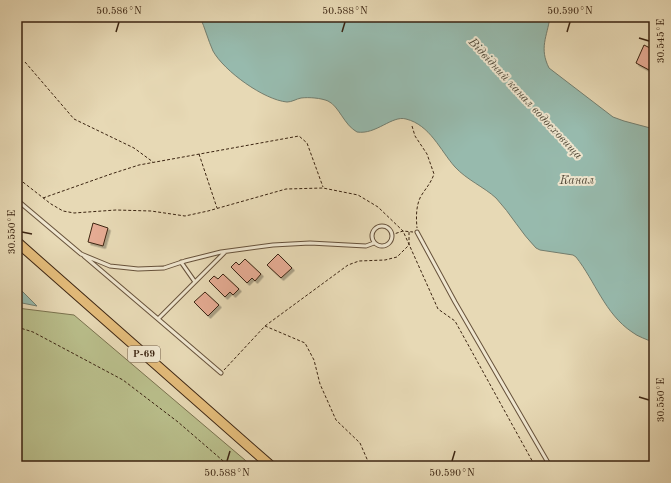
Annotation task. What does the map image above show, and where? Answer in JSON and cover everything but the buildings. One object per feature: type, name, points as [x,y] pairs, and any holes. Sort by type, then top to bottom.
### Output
[{"type":"main road","name":"Р-69","points":[[17,242],[271,466]]},
{"type":"lane","points":[[17,200],[222,373]]},
{"type":"lane","points":[[382,226],[390,231],[391,235],[390,241],[386,245],[380,246],[374,243],[372,237],[372,234],[376,228],[382,226]]},
{"type":"lane","points":[[417,232],[455,302],[550,466]]},
{"type":"lane","points":[[81,254],[110,266],[138,269],[164,268],[181,262],[226,252],[272,245],[310,243],[366,246],[374,243]]},
{"type":"lane","points":[[158,319],[226,252]]},
{"type":"lane","points":[[181,262],[195,282]]},
{"type":"path","points":[[25,62],[74,119],[134,148],[153,162]]},
{"type":"path","points":[[391,235],[403,231],[417,232],[416,215],[420,198],[430,184],[434,174],[427,154],[415,136],[412,126]]},
{"type":"path","points":[[43,198],[111,174],[153,162],[299,136],[307,143],[323,188]]},
{"type":"path","points":[[199,154],[217,208]]},
{"type":"path","points":[[19,179],[43,198],[63,211],[74,213],[116,210],[151,210],[185,216],[286,189],[323,188],[358,195],[366,199],[378,207],[403,231],[438,310],[455,322],[534,466]]},
{"type":"path","points":[[222,373],[265,326],[348,265],[358,261],[385,260],[397,257],[409,244],[409,231]]},
{"type":"path","points":[[17,326],[33,332],[123,380],[178,422],[229,466]]},
{"type":"path","points":[[265,326],[305,343],[314,360],[320,384],[336,420],[360,442],[370,466]]},
{"type":"green space","points":[[17,308],[74,315],[252,466],[17,466]]},
{"type":"water","name":"Канал","points":[[200,17],[550,17],[544,48],[546,61],[549,68],[613,117],[654,129],[654,343],[634,334],[623,325],[607,307],[583,266],[576,257],[573,255],[540,250],[536,248],[496,198],[460,172],[434,139],[422,127],[414,122],[401,119],[395,120],[371,131],[357,132],[352,129],[332,103],[328,101],[318,98],[301,98],[287,102],[267,96],[235,75],[218,59],[213,51]]},
{"type":"water","points":[[17,286],[37,306],[17,302]]},
{"type":"water label","name":"Відвідний канал водосховища","points":[[525,99]]}]
